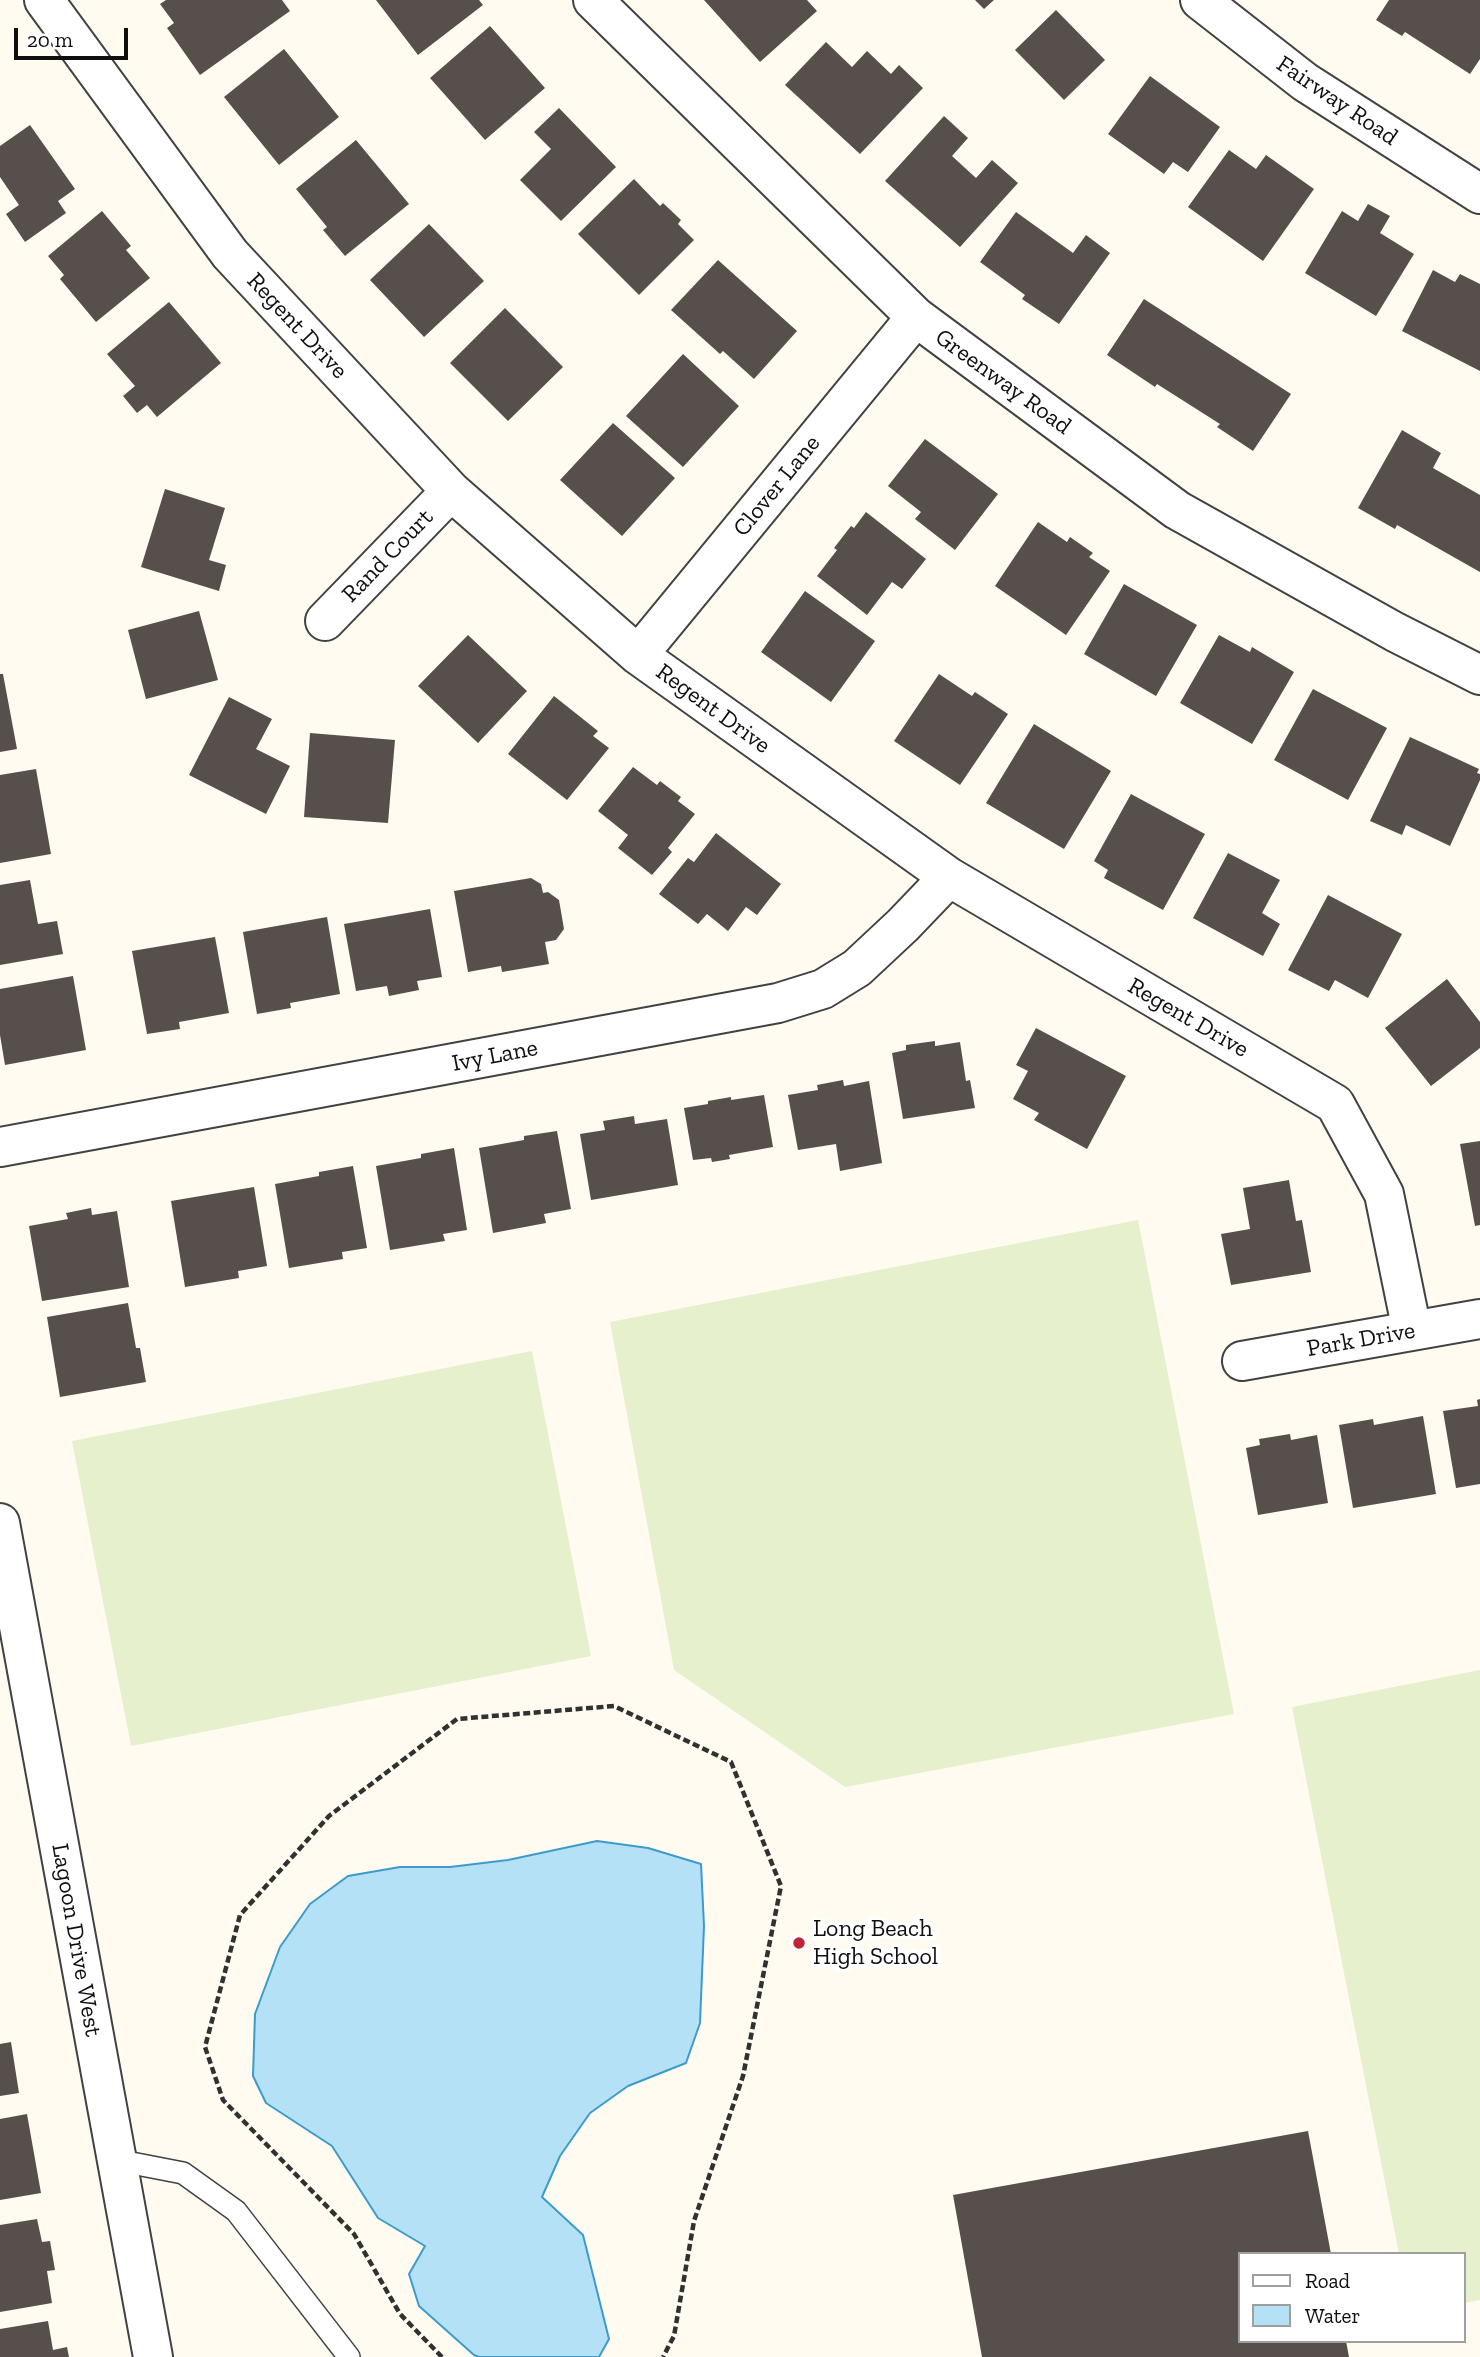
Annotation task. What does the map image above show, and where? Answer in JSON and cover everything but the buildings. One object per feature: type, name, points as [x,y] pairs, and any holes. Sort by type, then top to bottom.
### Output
[{"type":"street","name":"Regent Drive","points":[[44,0],[230,254],[451,491],[638,654],[949,877],[1335,1104],[1384,1194],[1412,1331]]},
{"type":"street","name":"Greenway Road","points":[[593,0],[916,317],[1177,510],[1395,632],[1480,675]]},
{"type":"street","name":"Fairway Road","points":[[1200,0],[1305,82],[1480,194]]},
{"type":"street","name":"Clover Lane","points":[[638,654],[916,317]]},
{"type":"street","name":"Rand Court","points":[[326,621],[451,491]]},
{"type":"street","name":"Ivy Lane","points":[[0,1147],[778,1003],[823,989],[857,968],[949,877]]},
{"type":"street","name":"Park Drive","points":[[1242,1361],[1480,1319]]},
{"type":"street","name":"Lagoon Drive West","points":[[0,1523],[153,2357]]},
{"type":"lane","points":[[116,2160],[183,2173],[236,2211],[349,2357]]},
{"type":"path","points":[[442,2357],[400,2314],[354,2234],[223,2100],[205,2047],[240,1915],[329,1816],[457,1719],[614,1706],[731,1762],[781,1886],[744,2076],[694,2221],[674,2336],[663,2357]]},
{"type":"green space","points":[[1138,1220],[1234,1714],[845,1787],[674,1670],[610,1322]]},
{"type":"green space","points":[[532,1351],[591,1656],[131,1746],[72,1441]]},
{"type":"green space","points":[[1480,1670],[1480,2300],[1466,2303],[1466,2252],[1399,2252],[1292,1707]]},
{"type":"water","points":[[597,1841],[648,1848],[701,1864],[704,1926],[700,2023],[686,2063],[628,2086],[590,2113],[560,2156],[542,2197],[583,2235],[609,2339],[599,2357],[479,2357],[419,2306],[409,2274],[425,2246],[378,2218],[332,2146],[266,2103],[253,2076],[255,2014],[280,1947],[310,1904],[348,1876],[400,1867],[450,1867],[508,1860]]},
{"type":"place","name":"Long Beach High School","points":[[799,1943]]}]
